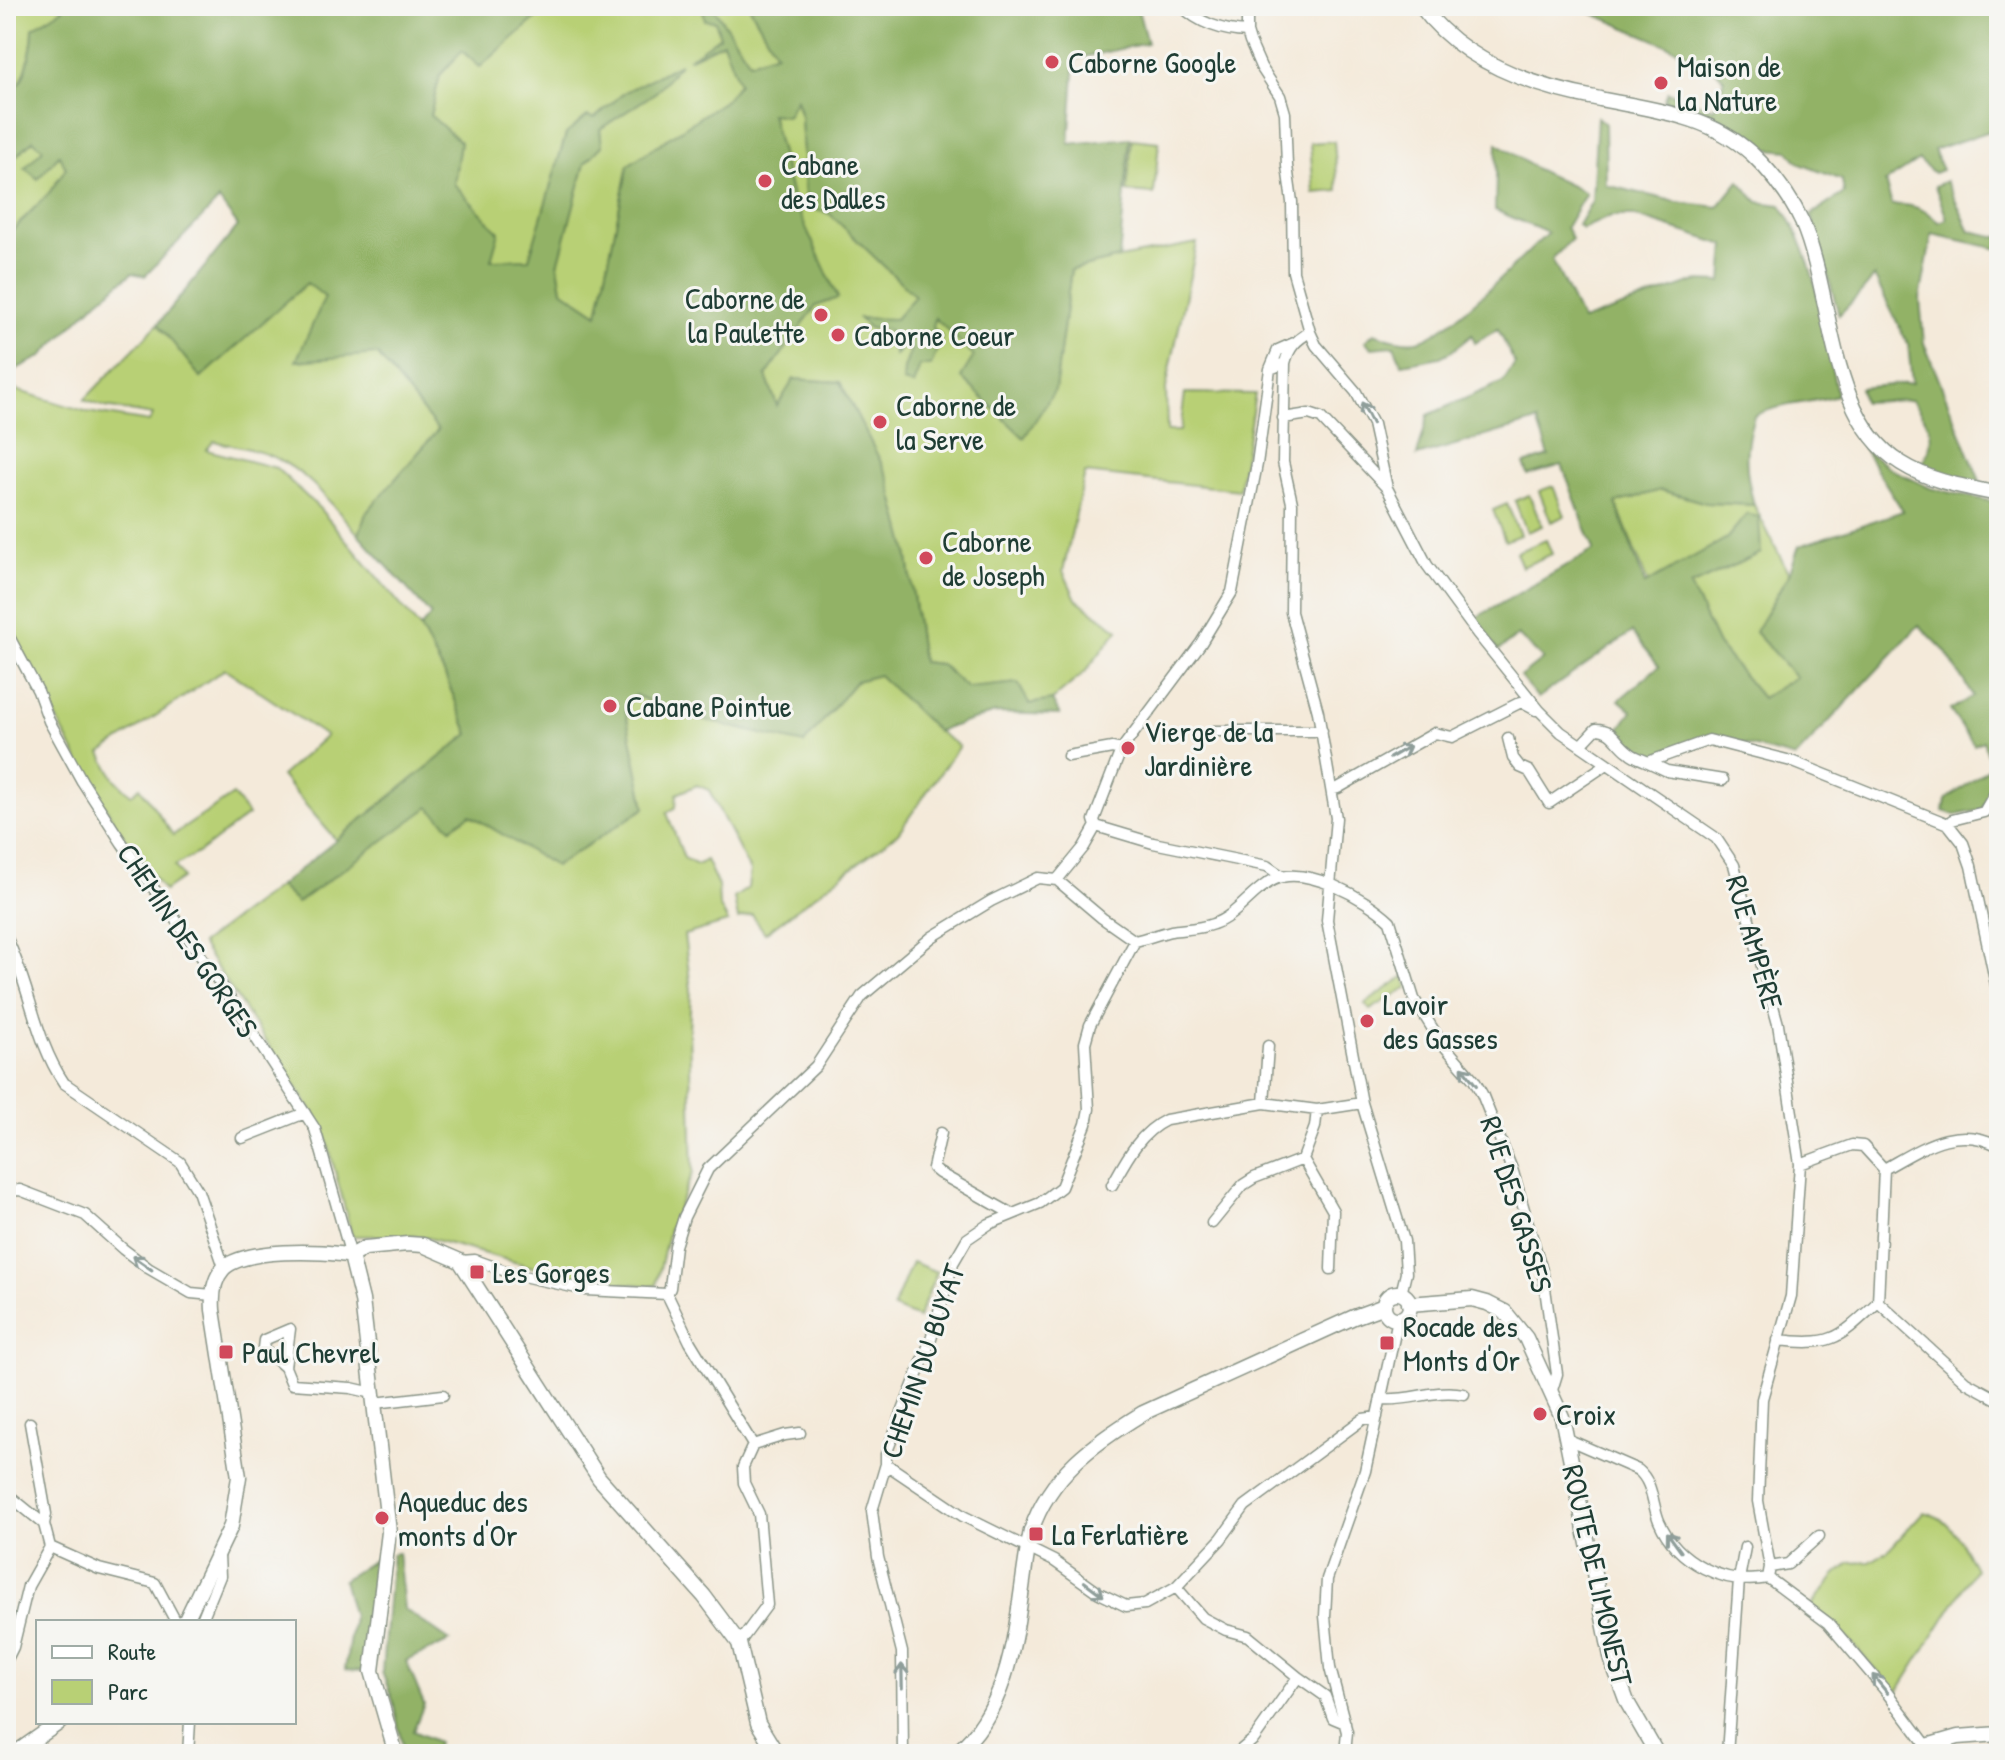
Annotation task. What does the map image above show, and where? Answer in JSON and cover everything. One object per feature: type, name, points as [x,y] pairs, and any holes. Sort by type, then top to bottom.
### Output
[{"type":"street","points":[[1182,6],[1189,14],[1213,26],[1247,32],[1247,6]]},
{"type":"street","points":[[1421,6],[1436,26],[1455,43],[1500,67],[1574,94],[1692,118],[1750,153],[1781,185],[1801,222],[1816,267],[1848,395],[1864,425],[1898,462],[1918,473],[1941,483],[1999,494]]},
{"type":"street","name":"RUE AMPÈRE","points":[[1247,32],[1261,67],[1280,96],[1285,113],[1292,202],[1293,272],[1310,332],[1316,345],[1356,392],[1373,424],[1387,488],[1427,565],[1477,633],[1539,710],[1561,732],[1716,838],[1734,865],[1778,1024],[1800,1164],[1791,1296],[1762,1399],[1758,1501],[1769,1573]]},
{"type":"street","points":[[1057,880],[1084,847],[1096,826],[1094,820],[1121,750],[1201,643],[1232,592],[1257,464],[1270,369],[1278,350],[1310,332]]},
{"type":"street","points":[[1294,343],[1285,363],[1283,418],[1283,462],[1292,503],[1291,612],[1322,731],[1332,789],[1336,838],[1327,920],[1362,1103],[1404,1241],[1406,1315],[1398,1319],[1390,1317],[1384,1306]]},
{"type":"street","points":[[1270,369],[1285,363]]},
{"type":"street","points":[[1283,418],[1309,414],[1321,418],[1387,488]]},
{"type":"street","name":"CHEMIN DES GORGES","points":[[6,631],[82,781],[305,1113],[321,1143],[351,1256]]},
{"type":"street","points":[[1332,789],[1435,733],[1452,737],[1521,702],[1539,710]]},
{"type":"street","points":[[1582,744],[1596,729],[1605,729],[1629,753],[1667,771],[1723,780]]},
{"type":"street","points":[[1214,731],[1322,731]]},
{"type":"street","points":[[1508,738],[1513,758],[1520,767],[1529,771],[1549,803],[1607,764]]},
{"type":"street","points":[[1648,762],[1709,740],[1791,761],[1948,824],[1963,843],[1971,866],[1996,966],[1999,999]]},
{"type":"street","points":[[1068,756],[1112,748],[1121,750]]},
{"type":"street","points":[[1948,824],[1952,820],[1984,812],[1999,786]]},
{"type":"street","name":"RUE DES GASSES","points":[[1096,826],[1153,843],[1267,866],[1283,877],[1313,877],[1380,912],[1390,921],[1414,999],[1441,1042],[1474,1080],[1513,1172],[1543,1274],[1557,1374],[1552,1390]]},
{"type":"street","points":[[667,1294],[675,1246],[684,1217],[708,1169],[816,1066],[862,996],[932,937],[991,901],[1038,878],[1057,880],[1135,941],[1213,925],[1235,912],[1270,881],[1283,877]]},
{"type":"street","points":[[6,937],[44,1047],[58,1074],[64,1083],[180,1162],[198,1191],[224,1267]]},
{"type":"street","name":"CHEMIN DU BUYAT","points":[[903,1754],[902,1652],[878,1557],[872,1511],[886,1454],[931,1339],[953,1263],[967,1239],[989,1224],[1040,1203],[1061,1187],[1089,1109],[1085,1043],[1090,1025],[1135,941]]},
{"type":"street","points":[[1264,1103],[1268,1046]]},
{"type":"street","points":[[1112,1185],[1132,1150],[1154,1126],[1166,1120],[1264,1103],[1317,1110],[1362,1103]]},
{"type":"street","points":[[1212,1223],[1243,1185],[1303,1159],[1315,1127],[1317,1110]]},
{"type":"street","points":[[242,1138],[305,1113]]},
{"type":"street","points":[[941,1133],[933,1168],[1012,1214]]},
{"type":"street","points":[[1884,1169],[1943,1139],[1959,1135],[1997,1143]]},
{"type":"street","points":[[1778,1340],[1813,1344],[1833,1340],[1878,1302],[1884,1169],[1863,1146],[1852,1145],[1800,1164]]},
{"type":"street","points":[[1303,1159],[1333,1211],[1331,1269]]},
{"type":"street","points":[[6,1191],[20,1190],[85,1215],[148,1268],[191,1293],[212,1295]]},
{"type":"street","points":[[186,1620],[231,1526],[239,1477],[212,1295],[224,1267],[246,1256],[329,1251],[351,1256],[365,1248],[408,1244],[423,1245],[460,1261],[475,1260],[514,1274],[586,1290],[667,1294]]},
{"type":"street","points":[[351,1256],[362,1300],[389,1532],[372,1671],[396,1754]]},
{"type":"street","points":[[460,1261],[599,1478],[704,1596],[739,1643],[758,1723],[777,1754]]},
{"type":"street","points":[[667,1294],[690,1342],[753,1445]]},
{"type":"street","points":[[955,1754],[988,1717],[1005,1675],[1027,1550],[1037,1512],[1064,1471],[1119,1428],[1215,1379],[1384,1306],[1389,1296],[1405,1299]]},
{"type":"street","name":"ROUTE DE LIMONEST","points":[[1405,1299],[1472,1299],[1487,1303],[1505,1312],[1526,1338],[1552,1390],[1567,1439],[1612,1661],[1627,1702],[1657,1754]]},
{"type":"street","points":[[1878,1302],[1966,1382],[1999,1400]]},
{"type":"street","points":[[1345,1754],[1345,1723],[1330,1668],[1325,1616],[1327,1579],[1365,1471],[1398,1319]]},
{"type":"street","points":[[285,1367],[292,1384],[351,1388],[374,1398],[443,1395]]},
{"type":"street","points":[[351,1388],[371,1375]]},
{"type":"street","points":[[1381,1399],[1396,1401],[1446,1390],[1464,1394]]},
{"type":"street","points":[[886,1464],[963,1516],[1054,1561],[1099,1593],[1126,1606],[1145,1604],[1176,1587],[1221,1539],[1245,1506],[1363,1419],[1377,1417]]},
{"type":"street","points":[[6,1661],[13,1647],[28,1586],[50,1547],[30,1423]]},
{"type":"street","points":[[739,1643],[767,1605],[759,1514],[744,1483],[743,1467],[753,1445],[800,1433]]},
{"type":"street","points":[[1567,1439],[1646,1476],[1660,1523],[1681,1553],[1716,1574],[1739,1579],[1769,1573],[1788,1564],[1819,1536]]},
{"type":"street","points":[[6,1493],[44,1524]]},
{"type":"street","points":[[50,1547],[99,1569],[155,1583],[175,1620]]},
{"type":"street","points":[[1727,1754],[1739,1579],[1745,1547]]},
{"type":"street","points":[[202,1620],[220,1576],[219,1553]]},
{"type":"street","points":[[1769,1573],[1828,1623],[1885,1690],[1927,1750],[1958,1737],[1999,1734]]},
{"type":"street","points":[[1176,1587],[1203,1618],[1226,1630],[1248,1636],[1325,1696],[1333,1718],[1345,1723]]},
{"type":"street","points":[[1236,1754],[1254,1739],[1298,1677]]},
{"type":"street","points":[[14,1754],[57,1724]]},
{"type":"street","points":[[188,1754],[190,1724]]},
{"type":"green space","points":[[6,6],[61,6],[63,9],[33,28],[24,76],[19,85],[6,94]]},
{"type":"green space","points":[[61,6],[539,6],[537,17],[480,67],[462,51],[440,75],[430,115],[460,142],[454,184],[499,232],[491,260],[529,259],[566,134],[587,116],[595,118],[625,92],[680,64],[656,92],[600,129],[602,146],[585,163],[558,265],[562,290],[598,314],[628,165],[724,101],[739,84],[723,42],[688,59],[720,36],[715,21],[705,20],[703,10],[713,7],[750,62],[776,53],[749,6],[1137,6],[1147,43],[1075,59],[1069,144],[1130,138],[1119,258],[1071,270],[1055,390],[1024,438],[961,377],[974,356],[935,318],[933,328],[942,337],[931,366],[920,366],[913,385],[903,382],[911,349],[905,345],[895,355],[888,330],[869,328],[859,318],[895,319],[915,296],[830,214],[816,209],[805,193],[801,116],[796,99],[787,116],[771,114],[792,197],[838,298],[816,306],[766,376],[777,406],[794,379],[840,382],[888,476],[907,550],[922,662],[940,664],[967,688],[1018,683],[1029,704],[1052,700],[1060,715],[995,713],[937,731],[879,675],[856,681],[804,744],[683,715],[635,695],[625,708],[645,808],[555,866],[470,815],[451,828],[429,807],[297,903],[279,886],[469,734],[444,673],[420,628],[431,615],[359,535],[366,513],[438,430],[377,354],[296,361],[325,297],[307,283],[201,378],[158,324],[238,226],[219,200],[145,276],[132,273],[94,304],[41,357],[6,374],[6,237],[49,193],[66,168],[59,155],[38,179],[25,168],[43,149],[33,140],[13,159],[6,154],[6,94],[19,85],[24,76],[33,28],[63,9]]},
{"type":"green space","points":[[539,6],[749,6],[776,53],[750,62],[713,7],[720,36],[694,56],[723,42],[739,84],[724,101],[628,165],[598,314],[562,290],[558,265],[585,163],[602,146],[600,129],[656,92],[678,66],[625,92],[595,118],[566,134],[529,260],[490,260],[475,208],[454,184],[460,142],[430,116],[440,75],[462,51],[480,67],[537,17]]},
{"type":"green space","points":[[1575,6],[1999,6],[1999,128],[1933,150],[1942,170],[1934,173],[1919,160],[1885,182],[1892,205],[1917,208],[1939,222],[1947,219],[1935,186],[1946,181],[1970,231],[1999,237],[1999,249],[1932,234],[1920,299],[1924,343],[1980,481],[1953,478],[1921,465],[1930,446],[1930,431],[1911,400],[1863,402],[1860,388],[1912,383],[1908,344],[1874,276],[1839,315],[1811,215],[1844,193],[1842,180],[1800,164],[1789,151],[1758,148],[1713,116],[1664,100],[1668,92],[1714,109],[1724,79],[1709,63]]},
{"type":"green space","points":[[795,98],[801,116],[805,194],[816,209],[830,214],[916,297],[895,319],[860,319],[869,328],[888,330],[896,354],[906,345],[911,349],[904,369],[933,328],[934,317],[975,356],[1055,390],[1071,270],[1197,243],[1166,388],[1167,431],[1180,431],[1185,393],[1255,394],[1239,490],[1085,473],[1063,571],[1076,599],[1118,630],[1085,672],[1052,700],[1029,704],[1018,683],[967,689],[941,664],[922,662],[907,550],[888,476],[840,382],[794,379],[778,407],[766,376],[816,305],[838,298],[792,197],[771,113],[787,116]]},
{"type":"green space","points":[[1597,117],[1605,124],[1606,185],[1677,202],[1718,207],[1739,181],[1758,202],[1781,205],[1812,272],[1837,395],[1774,408],[1754,416],[1746,460],[1754,505],[1706,503],[1661,490],[1616,503],[1645,584],[1727,538],[1747,514],[1759,517],[1761,553],[1690,586],[1718,645],[1762,698],[1796,677],[1755,632],[1789,574],[1799,546],[1903,511],[1863,448],[1891,469],[1930,488],[1999,503],[1999,778],[1981,810],[1956,815],[1944,811],[1946,800],[1992,766],[1983,741],[1974,745],[1950,710],[1973,696],[1945,651],[1919,625],[1795,758],[1711,735],[1650,757],[1629,747],[1618,731],[1632,711],[1619,700],[1659,666],[1632,632],[1538,698],[1520,677],[1543,659],[1518,635],[1498,651],[1474,619],[1594,550],[1562,465],[1528,475],[1524,464],[1549,456],[1537,421],[1417,456],[1428,415],[1503,382],[1515,364],[1498,329],[1475,343],[1472,335],[1440,357],[1402,364],[1394,346],[1372,348],[1365,341],[1374,333],[1406,341],[1430,336],[1465,311],[1548,233],[1495,210],[1497,143],[1536,169],[1586,193],[1566,227],[1572,239],[1552,259],[1582,321],[1696,281],[1722,282],[1725,245],[1634,216],[1611,216],[1582,229],[1578,225],[1592,201]]},
{"type":"green space","points":[[1132,139],[1159,142],[1154,194],[1127,192]]},
{"type":"green space","points":[[33,140],[44,149],[25,168],[37,178],[60,154],[66,168],[49,193],[6,237],[6,154],[13,159]]},
{"type":"green space","points":[[1334,141],[1338,191],[1314,193],[1310,143]]},
{"type":"green space","points":[[306,282],[360,332],[438,430],[366,513],[359,535],[321,492],[288,465],[261,452],[214,441],[206,450],[276,468],[319,508],[420,628],[444,673],[469,734],[336,840],[281,776],[326,736],[225,669],[101,753],[114,778],[131,795],[140,787],[173,835],[233,795],[248,815],[201,851],[175,866],[183,878],[164,891],[119,830],[83,769],[6,622],[6,387],[88,412],[149,422],[153,415],[84,400],[158,324],[201,378]]},
{"type":"green space","points":[[1553,486],[1565,516],[1551,522],[1539,491]]},
{"type":"green space","points":[[1661,490],[1706,503],[1754,505],[1789,574],[1755,632],[1796,677],[1762,698],[1718,645],[1690,586],[1761,553],[1747,514],[1727,538],[1648,583],[1616,503]]},
{"type":"green space","points":[[1529,495],[1542,526],[1527,532],[1515,501]]},
{"type":"green space","points":[[1507,504],[1520,535],[1505,541],[1493,510]]},
{"type":"green space","points":[[1546,540],[1552,554],[1522,567],[1516,552]]},
{"type":"green space","points":[[879,675],[937,731],[959,746],[898,833],[765,933],[752,915],[738,919],[734,898],[748,888],[750,871],[709,790],[697,785],[677,794],[676,807],[667,813],[684,858],[697,865],[706,860],[718,886],[719,905],[728,922],[684,935],[691,989],[689,1030],[693,1172],[669,1230],[656,1286],[579,1280],[421,1236],[352,1236],[324,1129],[201,944],[279,886],[297,903],[429,806],[451,828],[470,815],[556,866],[645,807],[625,708],[634,695],[683,715],[804,744],[856,681]]},
{"type":"green space","points":[[1405,976],[1408,987],[1370,1010],[1365,1004]]},
{"type":"green space","points":[[912,1262],[937,1272],[918,1318],[893,1308]]},
{"type":"green space","points":[[1923,1512],[1949,1526],[1975,1569],[1897,1693],[1845,1636],[1811,1606],[1850,1563],[1870,1562],[1888,1551]]},
{"type":"green space","points":[[398,1553],[404,1609],[450,1641],[406,1661],[424,1704],[413,1731],[438,1742],[435,1754],[404,1754],[393,1701],[382,1672],[392,1554]]},
{"type":"green space","points":[[381,1555],[366,1671],[345,1670],[353,1617],[343,1580]]},
{"type":"place","name":"Caborne Google","points":[[1052,62]]},
{"type":"place","name":"Maison de la Nature","points":[[1661,83]]},
{"type":"place","name":"Cabane des Dalles","points":[[765,181]]},
{"type":"place","name":"Caborne de la Paulette","points":[[821,315]]},
{"type":"place","name":"Caborne Coeur","points":[[838,335]]},
{"type":"place","name":"Caborne de la Serve","points":[[880,422]]},
{"type":"place","name":"Caborne de Joseph","points":[[926,558]]},
{"type":"place","name":"Cabane Pointue","points":[[610,706]]},
{"type":"place","name":"Vierge de la Jardinière","points":[[1128,748]]},
{"type":"place","name":"Lavoir des Gasses","points":[[1367,1021]]},
{"type":"place","name":"Les Gorges","points":[[477,1272]]},
{"type":"place","name":"Rocade des Monts d'Or","points":[[1387,1343]]},
{"type":"place","name":"Paul Chevrel","points":[[226,1352]]},
{"type":"place","name":"Croix","points":[[1540,1414]]},
{"type":"place","name":"Aqueduc des monts d'Or","points":[[382,1518]]},
{"type":"place","name":"La Ferlatière","points":[[1036,1534]]}]
